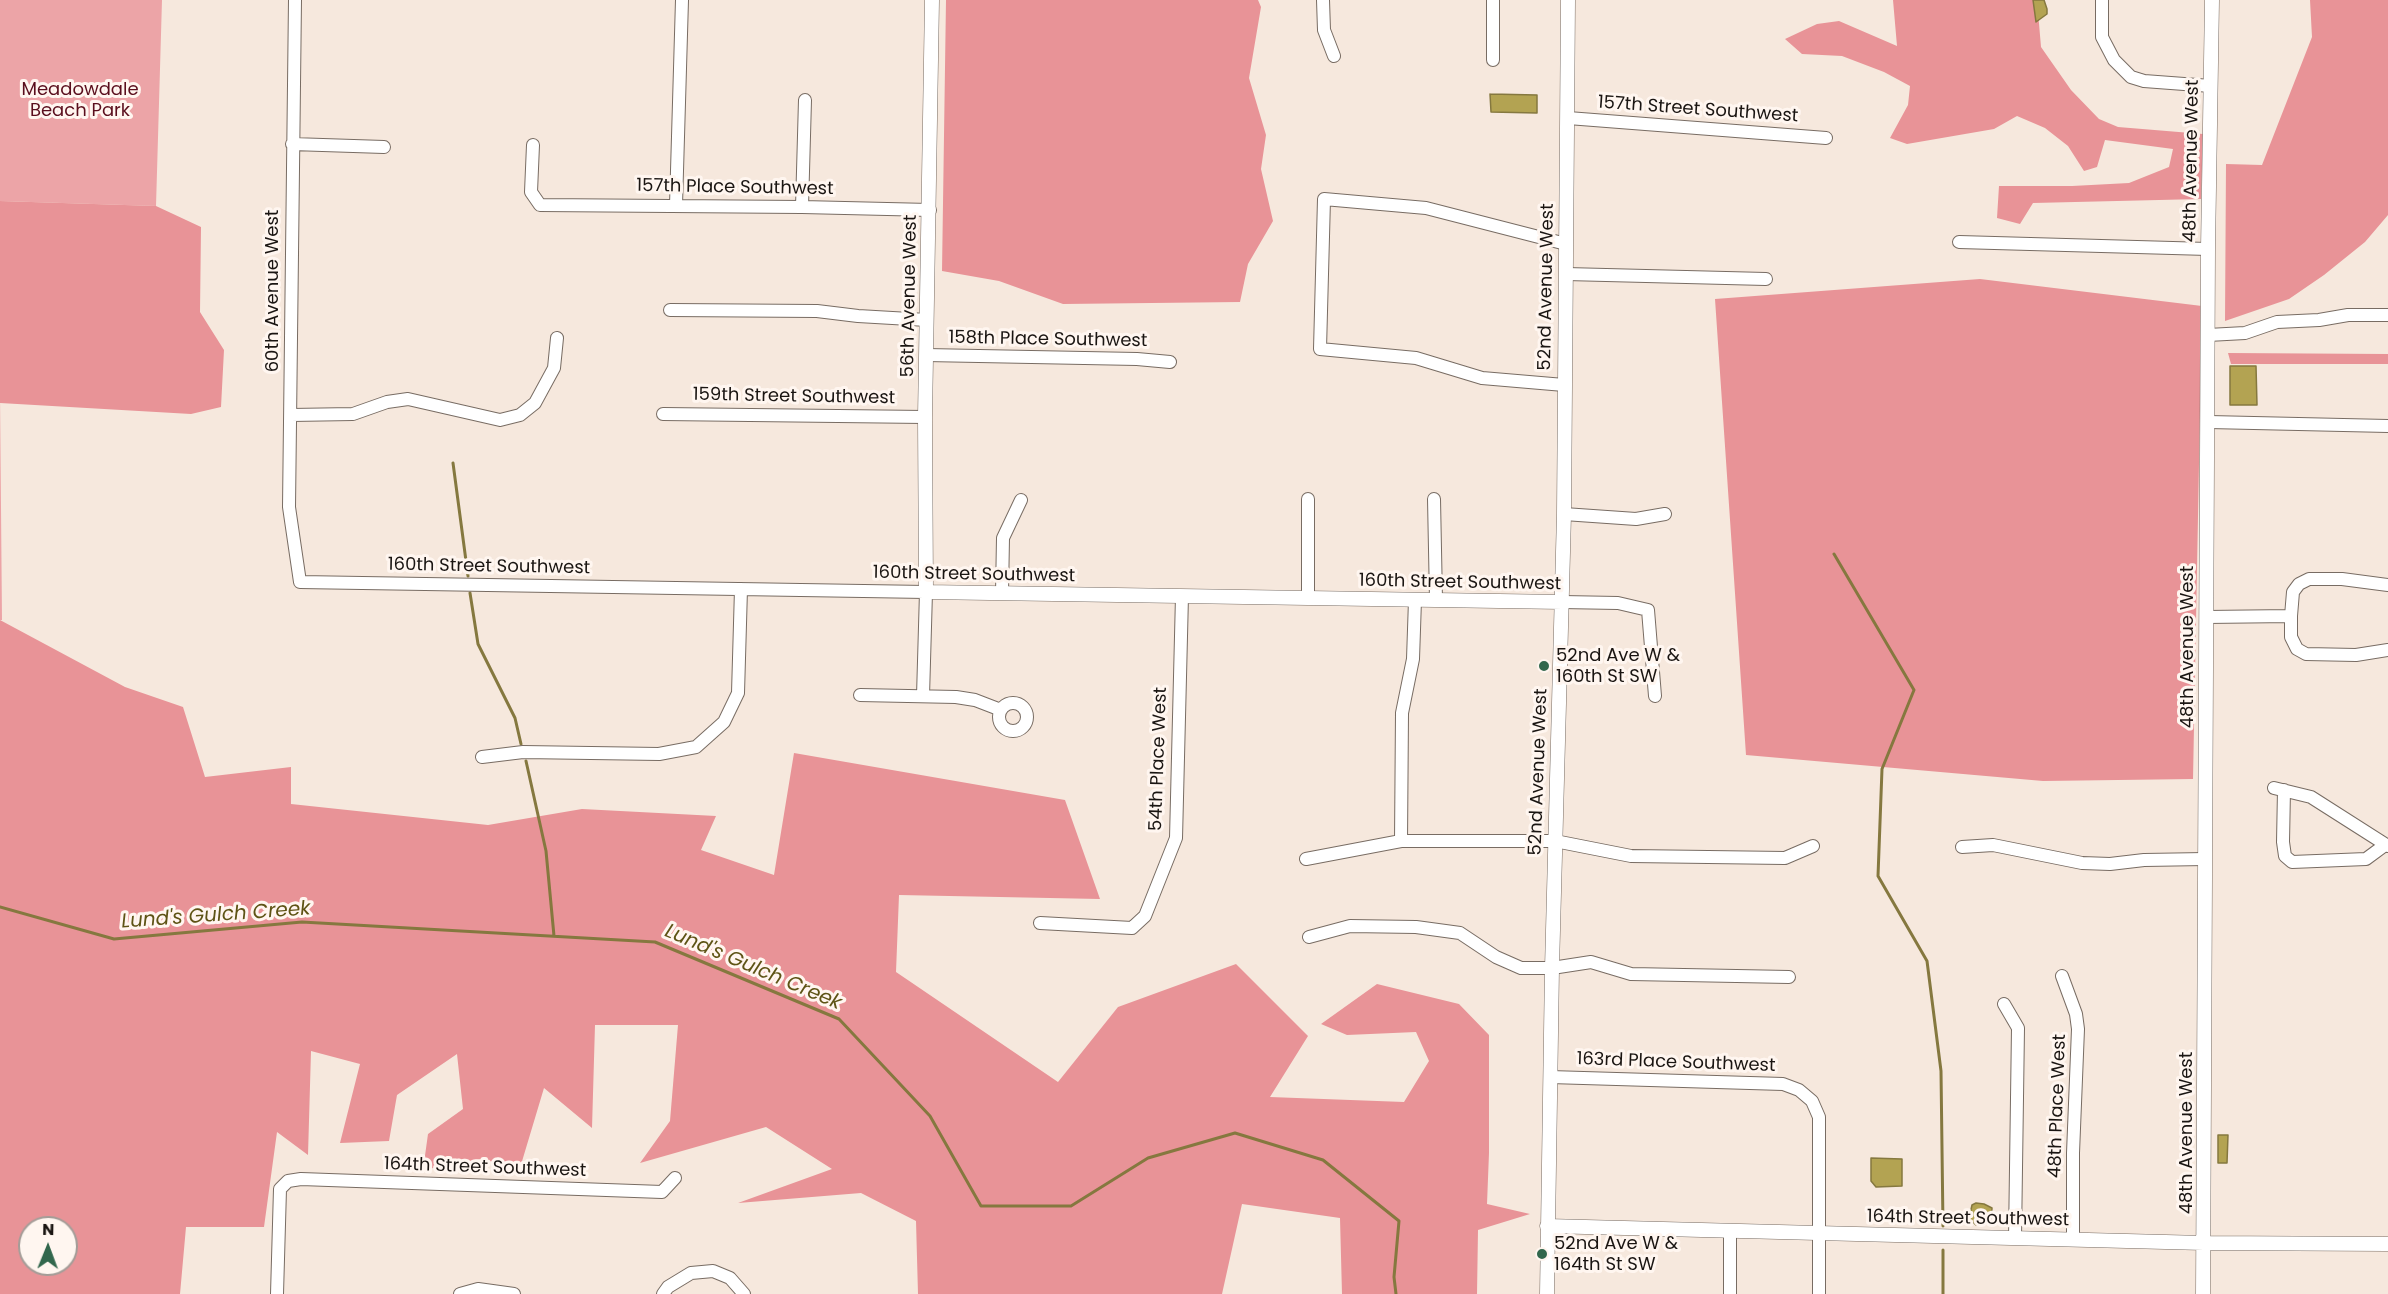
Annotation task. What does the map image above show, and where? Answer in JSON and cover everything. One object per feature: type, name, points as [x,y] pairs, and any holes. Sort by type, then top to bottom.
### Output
[{"type":"street","name":"60th Avenue West","points":[[296,0],[288,507],[300,582]]},
{"type":"street","points":[[676,205],[682,0]]},
{"type":"street","name":"56th Avenue West","points":[[926,592],[925,417],[932,0]]},
{"type":"street","points":[[1323,0],[1324,30],[1334,56]]},
{"type":"street","points":[[1492,60],[1493,0]]},
{"type":"street","name":"52nd Avenue West","points":[[1547,1294],[1552,968],[1564,514],[1568,0]]},
{"type":"street","points":[[2102,0],[2102,37],[2114,60],[2131,77],[2144,81],[2211,86]]},
{"type":"street","name":"48th Avenue West","points":[[2203,1294],[2209,422],[2208,249],[2212,0]]},
{"type":"street","points":[[802,207],[805,100]]},
{"type":"street","name":"157th Street Southwest","points":[[1568,118],[1826,138]]},
{"type":"street","points":[[292,144],[384,147]]},
{"type":"street","name":"157th Place Southwest","points":[[533,145],[531,192],[540,205],[930,210]]},
{"type":"street","points":[[1564,385],[1482,378],[1416,358],[1320,349],[1324,199],[1426,208],[1566,244]]},
{"type":"street","points":[[1959,242],[2208,249]]},
{"type":"street","points":[[1566,274],[1766,279]]},
{"type":"street","points":[[670,310],[817,311],[927,320]]},
{"type":"street","points":[[2208,335],[2245,333],[2277,322],[2319,320],[2348,315],[2388,315]]},
{"type":"street","points":[[291,415],[353,414],[387,402],[408,399],[500,420],[520,415],[535,403],[554,368],[557,338]]},
{"type":"street","name":"158th Place Southwest","points":[[926,355],[1137,359],[1170,362]]},
{"type":"street","name":"159th Street Southwest","points":[[663,414],[925,417]]},
{"type":"street","points":[[2209,422],[2388,426]]},
{"type":"street","points":[[1308,499],[1308,598]]},
{"type":"street","points":[[1434,499],[1436,600]]},
{"type":"street","points":[[1002,593],[1002,538],[1021,500]]},
{"type":"street","points":[[1564,514],[1636,519],[1665,514]]},
{"type":"street","points":[[2388,585],[2342,579],[2309,579],[2299,584],[2293,592],[2291,616],[2291,637],[2297,649],[2306,654],[2356,655],[2388,650]]},
{"type":"street","name":"160th Street Southwest","points":[[300,582],[1618,603],[1648,610],[1655,696]]},
{"type":"street","points":[[482,757],[523,752],[659,754],[696,747],[724,722],[738,693],[741,589]]},
{"type":"street","points":[[923,696],[926,592]]},
{"type":"street","name":"54th Place West","points":[[1040,923],[1132,928],[1144,916],[1176,838],[1182,596]]},
{"type":"street","points":[[1401,841],[1402,713],[1413,659],[1415,600]]},
{"type":"street","points":[[2206,617],[2291,616]]},
{"type":"street","points":[[860,695],[975,700],[1001,710]]},
{"type":"street","points":[[2279,789],[2311,797],[2387,846],[2366,859],[2292,862],[2285,856],[2279,789]]},
{"type":"street","points":[[1306,859],[1401,841],[1555,841],[1631,856],[1785,858],[1813,846]]},
{"type":"street","points":[[1962,847],[1993,845],[2082,862],[2110,864],[2144,860],[2205,859]]},
{"type":"street","points":[[1309,937],[1350,926],[1416,927],[1460,933],[1496,957],[1521,968],[1552,968],[1591,962],[1632,974],[1789,977]]},
{"type":"street","name":"48th Place West","points":[[2062,976],[2076,1014],[2078,1029],[2073,1153],[2073,1240]]},
{"type":"street","points":[[2004,1004],[2018,1028],[2015,1238]]},
{"type":"street","name":"163rd Place Southwest","points":[[1550,1077],[1783,1084],[1799,1090],[1812,1101],[1819,1117],[1818,1233]]},
{"type":"street","name":"164th Street Southwest","points":[[277,1294],[280,1189],[288,1181],[301,1179],[662,1192],[675,1178]]},
{"type":"street","name":"164th Street Southwest","points":[[1547,1226],[2204,1243],[2388,1244]]},
{"type":"street","points":[[1730,1231],[1730,1294]]},
{"type":"street","points":[[1818,1233],[1819,1294]]},
{"type":"street","points":[[663,1294],[668,1287],[691,1273],[713,1271],[730,1278],[744,1294]]},
{"type":"street","points":[[460,1294],[478,1289],[514,1294]]},
{"type":"green space","name":"Meadowdale Beach Park","points":[[0,0],[162,0],[156,206],[0,201]]},
{"type":"green space","points":[[0,394],[2,620],[0,620]]},
{"type":"shaded area","points":[[946,0],[1258,0],[1261,7],[1249,78],[1266,135],[1261,169],[1273,221],[1248,264],[1240,302],[1063,304],[999,281],[942,271]]},
{"type":"shaded area","points":[[1893,0],[2037,0],[2041,47],[2071,90],[2099,119],[2118,127],[2203,134],[2201,199],[2033,203],[2020,224],[1997,218],[1999,186],[2129,183],[2169,167],[2173,149],[2105,140],[2097,167],[2084,171],[2068,146],[2045,128],[2017,116],[1994,129],[1907,144],[1890,138],[1908,105],[1910,86],[1884,72],[1842,56],[1802,54],[1785,39],[1817,24],[1839,21],[1897,46]]},
{"type":"shaded area","points":[[2033,0],[2044,0],[2047,9],[2047,14],[2036,22]]},
{"type":"shaded area","points":[[2310,0],[2388,0],[2388,215],[2365,242],[2324,275],[2289,299],[2225,321],[2226,164],[2262,165],[2312,37]]},
{"type":"shaded area","points":[[1490,94],[1537,95],[1537,113],[1491,112]]},
{"type":"shaded area","points":[[0,201],[156,206],[201,227],[200,312],[224,350],[221,407],[191,414],[0,403]]},
{"type":"shaded area","points":[[1980,279],[2202,306],[2193,779],[2043,781],[1746,755],[1715,299]]},
{"type":"shaded area","points":[[2228,353],[2388,354],[2388,364],[2231,364]]},
{"type":"shaded area","points":[[2230,366],[2256,366],[2257,405],[2230,405]]},
{"type":"shaded area","points":[[0,620],[125,687],[183,707],[205,777],[291,767],[291,804],[488,825],[582,809],[716,816],[701,850],[774,875],[794,753],[1065,800],[1100,899],[899,895],[896,972],[1058,1082],[1118,1007],[1236,964],[1308,1036],[1270,1097],[1404,1102],[1429,1061],[1416,1032],[1347,1035],[1321,1024],[1377,984],[1459,1004],[1489,1035],[1487,1204],[1530,1214],[1478,1230],[1477,1294],[1342,1294],[1340,1218],[1242,1204],[1222,1294],[918,1294],[916,1221],[861,1193],[738,1203],[832,1169],[766,1127],[640,1163],[670,1121],[678,1025],[595,1025],[592,1128],[544,1088],[520,1168],[480,1159],[423,1170],[428,1134],[463,1109],[457,1054],[397,1095],[389,1141],[340,1143],[360,1064],[311,1051],[308,1155],[277,1132],[264,1227],[186,1227],[180,1294],[0,1294]]},
{"type":"shaded area","points":[[2218,1135],[2228,1135],[2227,1163],[2218,1163]]},
{"type":"shaded area","points":[[1871,1158],[1902,1159],[1902,1186],[1876,1187],[1871,1181]]},
{"type":"shaded area","points":[[1976,1203],[1992,1208],[1991,1223],[1976,1225],[1969,1219],[1972,1205]]},
{"type":"waterway","points":[[453,463],[468,576]]},
{"type":"waterway","name":"Lund's Gulch Creek","points":[[1834,554],[1914,690],[1882,769],[1878,876],[1927,961],[1941,1071],[1943,1226]]},
{"type":"waterway","points":[[470,593],[478,644],[515,718],[521,744]]},
{"type":"waterway","points":[[526,761],[546,851],[554,936]]},
{"type":"waterway","name":"Lund's Gulch Creek","points":[[0,907],[114,939],[302,922],[655,942],[839,1019],[930,1116],[981,1206],[1071,1206],[1148,1158],[1235,1133],[1323,1160],[1399,1221],[1394,1277],[1396,1294]]},
{"type":"waterway","name":"Lund's Gulch Creek","points":[[1943,1250],[1943,1294]]},
{"type":"place","name":"52nd Ave W & 160th St SW","points":[[1544,666]]},
{"type":"place","name":"52nd Ave W & 164th St SW","points":[[1542,1254]]}]
